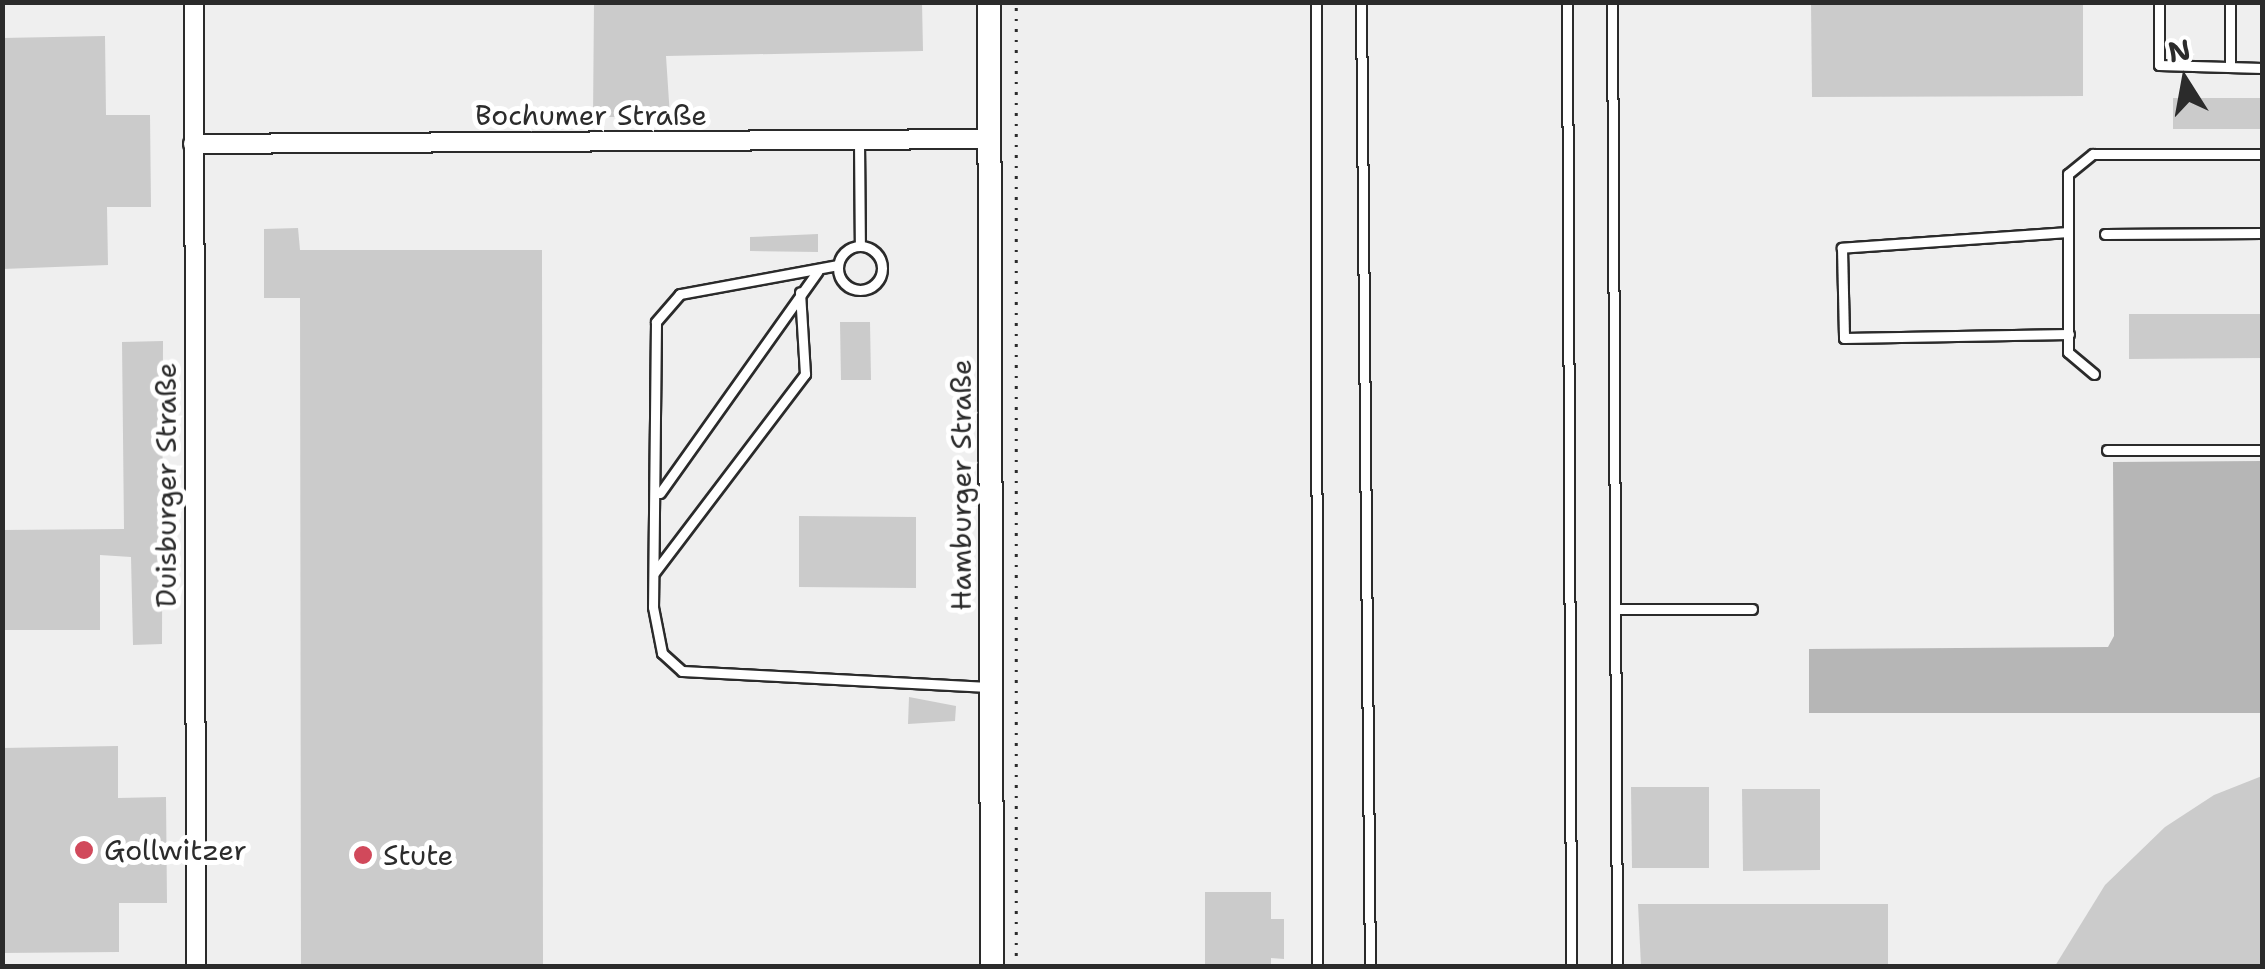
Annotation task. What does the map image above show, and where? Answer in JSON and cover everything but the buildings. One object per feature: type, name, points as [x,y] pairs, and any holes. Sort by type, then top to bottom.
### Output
[{"type":"street","name":"Duisburger Straße","points":[[194,2],[196,966]]},
{"type":"street","name":"Hamburger Straße","points":[[989,2],[992,966]]},
{"type":"street","name":"Bochumer Straße","points":[[193,144],[989,140]]},
{"type":"lane","points":[[1316,2],[1317,966]]},
{"type":"lane","points":[[1362,2],[1370,966]]},
{"type":"lane","points":[[1567,2],[1570,966]]},
{"type":"lane","points":[[1612,2],[1617,966]]},
{"type":"lane","points":[[2159,2],[2159,65],[2262,68]]},
{"type":"lane","points":[[2230,2],[2230,67]]},
{"type":"lane","points":[[860,141],[860,246],[838,266],[680,294],[656,322],[660,494],[654,573],[662,653],[682,671],[992,687]]},
{"type":"lane","points":[[2094,374],[2068,352],[2068,174],[2093,154],[2262,154]]},
{"type":"lane","points":[[2068,232],[1842,248],[1844,338],[2068,334]]},
{"type":"lane","points":[[2105,234],[2262,233]]},
{"type":"lane","points":[[838,266],[839,276],[854,290],[874,284],[882,266],[860,246]]},
{"type":"lane","points":[[660,494],[818,271]]},
{"type":"lane","points":[[654,573],[805,374],[800,292]]},
{"type":"lane","points":[[2107,450],[2262,450]]},
{"type":"lane","points":[[1614,609],[1752,609]]},
{"type":"path","points":[[1016,2],[1016,966]]},
{"type":"shaded area","points":[[2,3],[2262,3],[2262,966],[3,966]]},
{"type":"shaded area","points":[[2262,461],[2262,713],[1809,713],[1809,649],[2108,647],[2114,636],[2113,462]]},
{"type":"place","name":"Gollwitzer","points":[[84,850]]},
{"type":"place","name":"Stute","points":[[363,855]]}]
